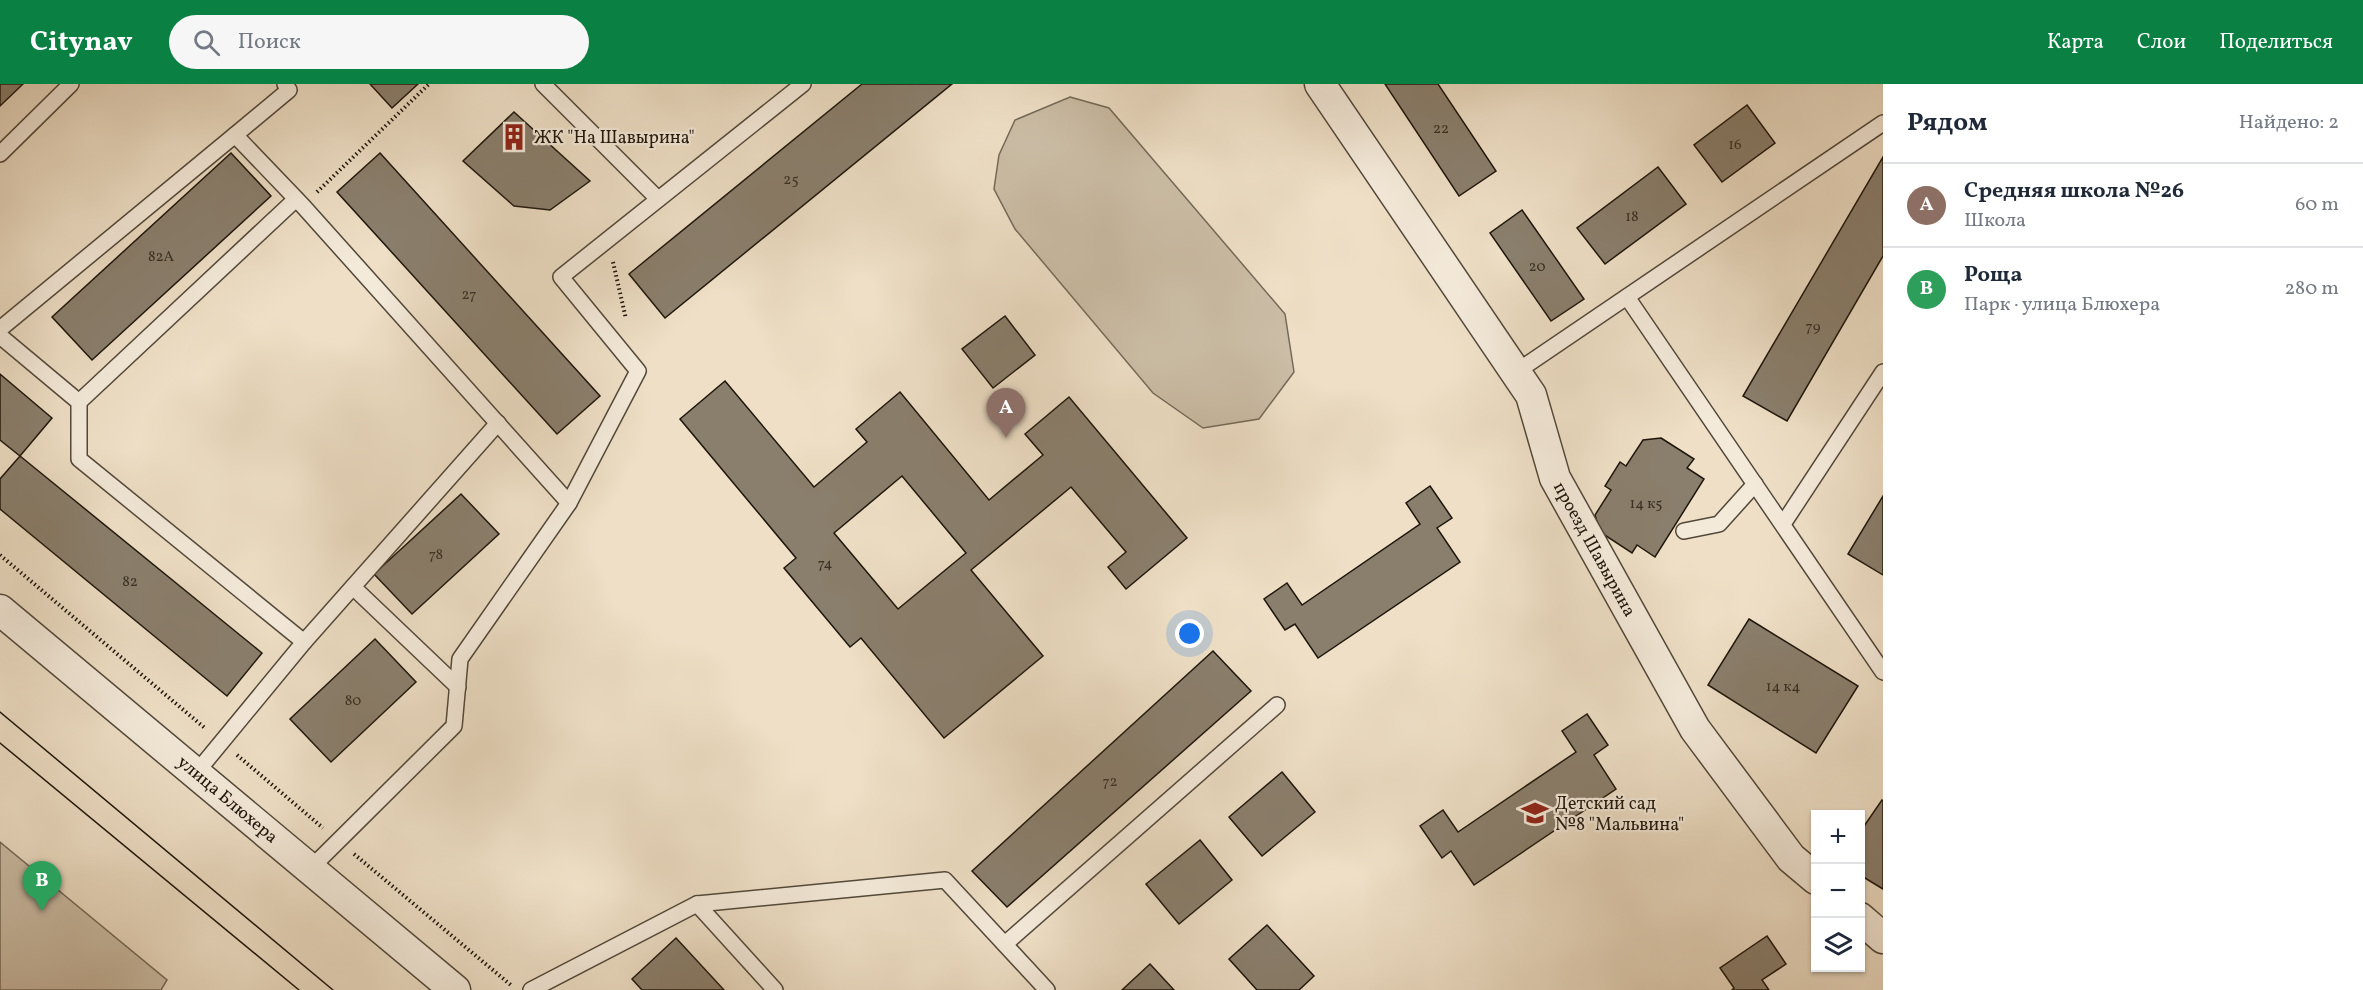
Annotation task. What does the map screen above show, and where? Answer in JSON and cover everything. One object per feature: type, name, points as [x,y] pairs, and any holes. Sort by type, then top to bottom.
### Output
[{"type":"street","name":"проезд Шавырина","points":[[1320,84],[1531,395],[1555,478],[1695,729],[1791,858],[1811,876]]},
{"type":"street","name":"улица Блюхера","points":[[0,610],[455,990]]},
{"type":"street","points":[[1865,922],[1883,938]]},
{"type":"lane","points":[[0,154],[71,84]]},
{"type":"lane","points":[[0,328],[290,90],[285,84]]},
{"type":"lane","points":[[543,84],[658,199]]},
{"type":"lane","points":[[311,868],[454,726],[460,659],[569,503],[638,371],[561,277],[803,84]]},
{"type":"lane","points":[[1516,372],[1883,123]]},
{"type":"lane","points":[[235,135],[300,202],[569,503]]},
{"type":"lane","points":[[300,202],[79,402],[79,459],[304,642]]},
{"type":"lane","points":[[1627,297],[1883,672]]},
{"type":"lane","points":[[0,336],[79,402]]},
{"type":"lane","points":[[1783,524],[1883,372]]},
{"type":"lane","points":[[196,773],[304,642],[498,423]]},
{"type":"lane","points":[[1684,531],[1719,524],[1755,484]]},
{"type":"lane","points":[[353,587],[458,687]]},
{"type":"lane","points":[[1005,944],[1277,705]]},
{"type":"lane","points":[[531,990],[697,904],[945,880],[1047,990]]},
{"type":"lane","points":[[697,904],[776,990]]},
{"type":"path","points":[[300,202],[429,84]]},
{"type":"path","points":[[608,238],[628,327]]},
{"type":"path","points":[[0,555],[517,990]]},
{"type":"shaded area","points":[[1070,97],[1109,108],[1285,314],[1294,372],[1259,419],[1203,428],[1153,393],[1015,229],[994,189],[999,155],[1015,120]]},
{"type":"shaded area","points":[[0,842],[167,980],[161,990],[0,990]]},
{"type":"building","points":[[0,84],[23,84],[0,106]]},
{"type":"building","points":[[370,84],[418,84],[392,108]]},
{"type":"building","points":[[862,84],[952,84],[665,318],[629,274]]},
{"type":"building","points":[[1385,84],[1438,84],[1496,171],[1459,196]]},
{"type":"building","points":[[1747,105],[1775,143],[1722,182],[1694,145]]},
{"type":"building","name":"ЖК \"На Шавырина\"","points":[[514,112],[590,181],[550,210],[514,206],[463,161]]},
{"type":"building","points":[[231,153],[271,196],[92,360],[52,317]]},
{"type":"building","points":[[380,153],[600,396],[557,434],[337,192]]},
{"type":"building","points":[[1883,157],[1883,256],[1787,421],[1743,396]]},
{"type":"building","points":[[1658,167],[1686,204],[1605,264],[1577,228]]},
{"type":"building","points":[[1522,210],[1584,299],[1551,321],[1490,233]]},
{"type":"building","points":[[1005,316],[1035,355],[993,388],[962,349]]},
{"type":"building","points":[[0,374],[52,418],[20,456],[0,440]]},
{"type":"building","points":[[725,381],[814,487],[867,442],[856,429],[900,392],[989,500],[1043,455],[1025,434],[1069,397],[1187,538],[1126,589],[1108,567],[1126,552],[1071,487],[971,570],[1043,656],[944,738],[861,638],[850,647],[784,568],[796,558],[680,419]],"holes":[[[902,476],[966,553],[898,609],[834,533]]]},
{"type":"building","points":[[1661,438],[1694,459],[1687,468],[1704,479],[1655,557],[1637,545],[1632,553],[1600,532],[1595,515],[1611,490],[1605,486],[1620,462],[1626,466],[1643,440]]},
{"type":"building","points":[[20,456],[262,653],[227,696],[0,509],[0,479]]},
{"type":"building","points":[[1430,486],[1452,518],[1437,528],[1460,562],[1318,658],[1295,624],[1285,630],[1264,599],[1287,583],[1302,605],[1420,524],[1406,503]]},
{"type":"building","points":[[461,494],[499,534],[412,614],[374,574]]},
{"type":"building","points":[[1883,496],[1883,575],[1848,554]]},
{"type":"building","points":[[1749,619],[1858,686],[1816,753],[1708,685]]},
{"type":"building","points":[[375,639],[416,682],[331,762],[290,719]]},
{"type":"building","points":[[1213,651],[1251,691],[1007,907],[972,871]]},
{"type":"building","points":[[1587,714],[1608,745],[1594,755],[1616,789],[1474,885],[1451,851],[1442,858],[1420,826],[1443,810],[1458,832],[1576,752],[1562,731]]},
{"type":"building","points":[[1282,772],[1315,812],[1262,856],[1229,817]]},
{"type":"building","points":[[1882,800],[1883,889],[1865,878],[1865,825]]},
{"type":"building","points":[[1200,840],[1232,880],[1179,924],[1146,884]]},
{"type":"building","points":[[1267,925],[1314,976],[1299,990],[1257,990],[1229,959]]},
{"type":"building","points":[[1767,936],[1786,964],[1762,980],[1769,990],[1732,990],[1734,988],[1720,968]]},
{"type":"building","points":[[676,938],[724,990],[642,990],[632,979]]},
{"type":"building","points":[[1150,964],[1174,990],[1122,990]]},
{"type":"tram line","points":[[0,712],[333,990]]},
{"type":"tram line","points":[[0,743],[299,990]]},
{"type":"place","name":"ЖК \"На Шавырина\"","points":[[514,137]]},
{"type":"place","name":"Средняя школа №26","points":[[1006,438]]},
{"type":"place","name":"Детский сад №8 \"Мальвина\"","points":[[1535,813]]},
{"type":"place","name":"Роща","points":[[42,911]]}]
